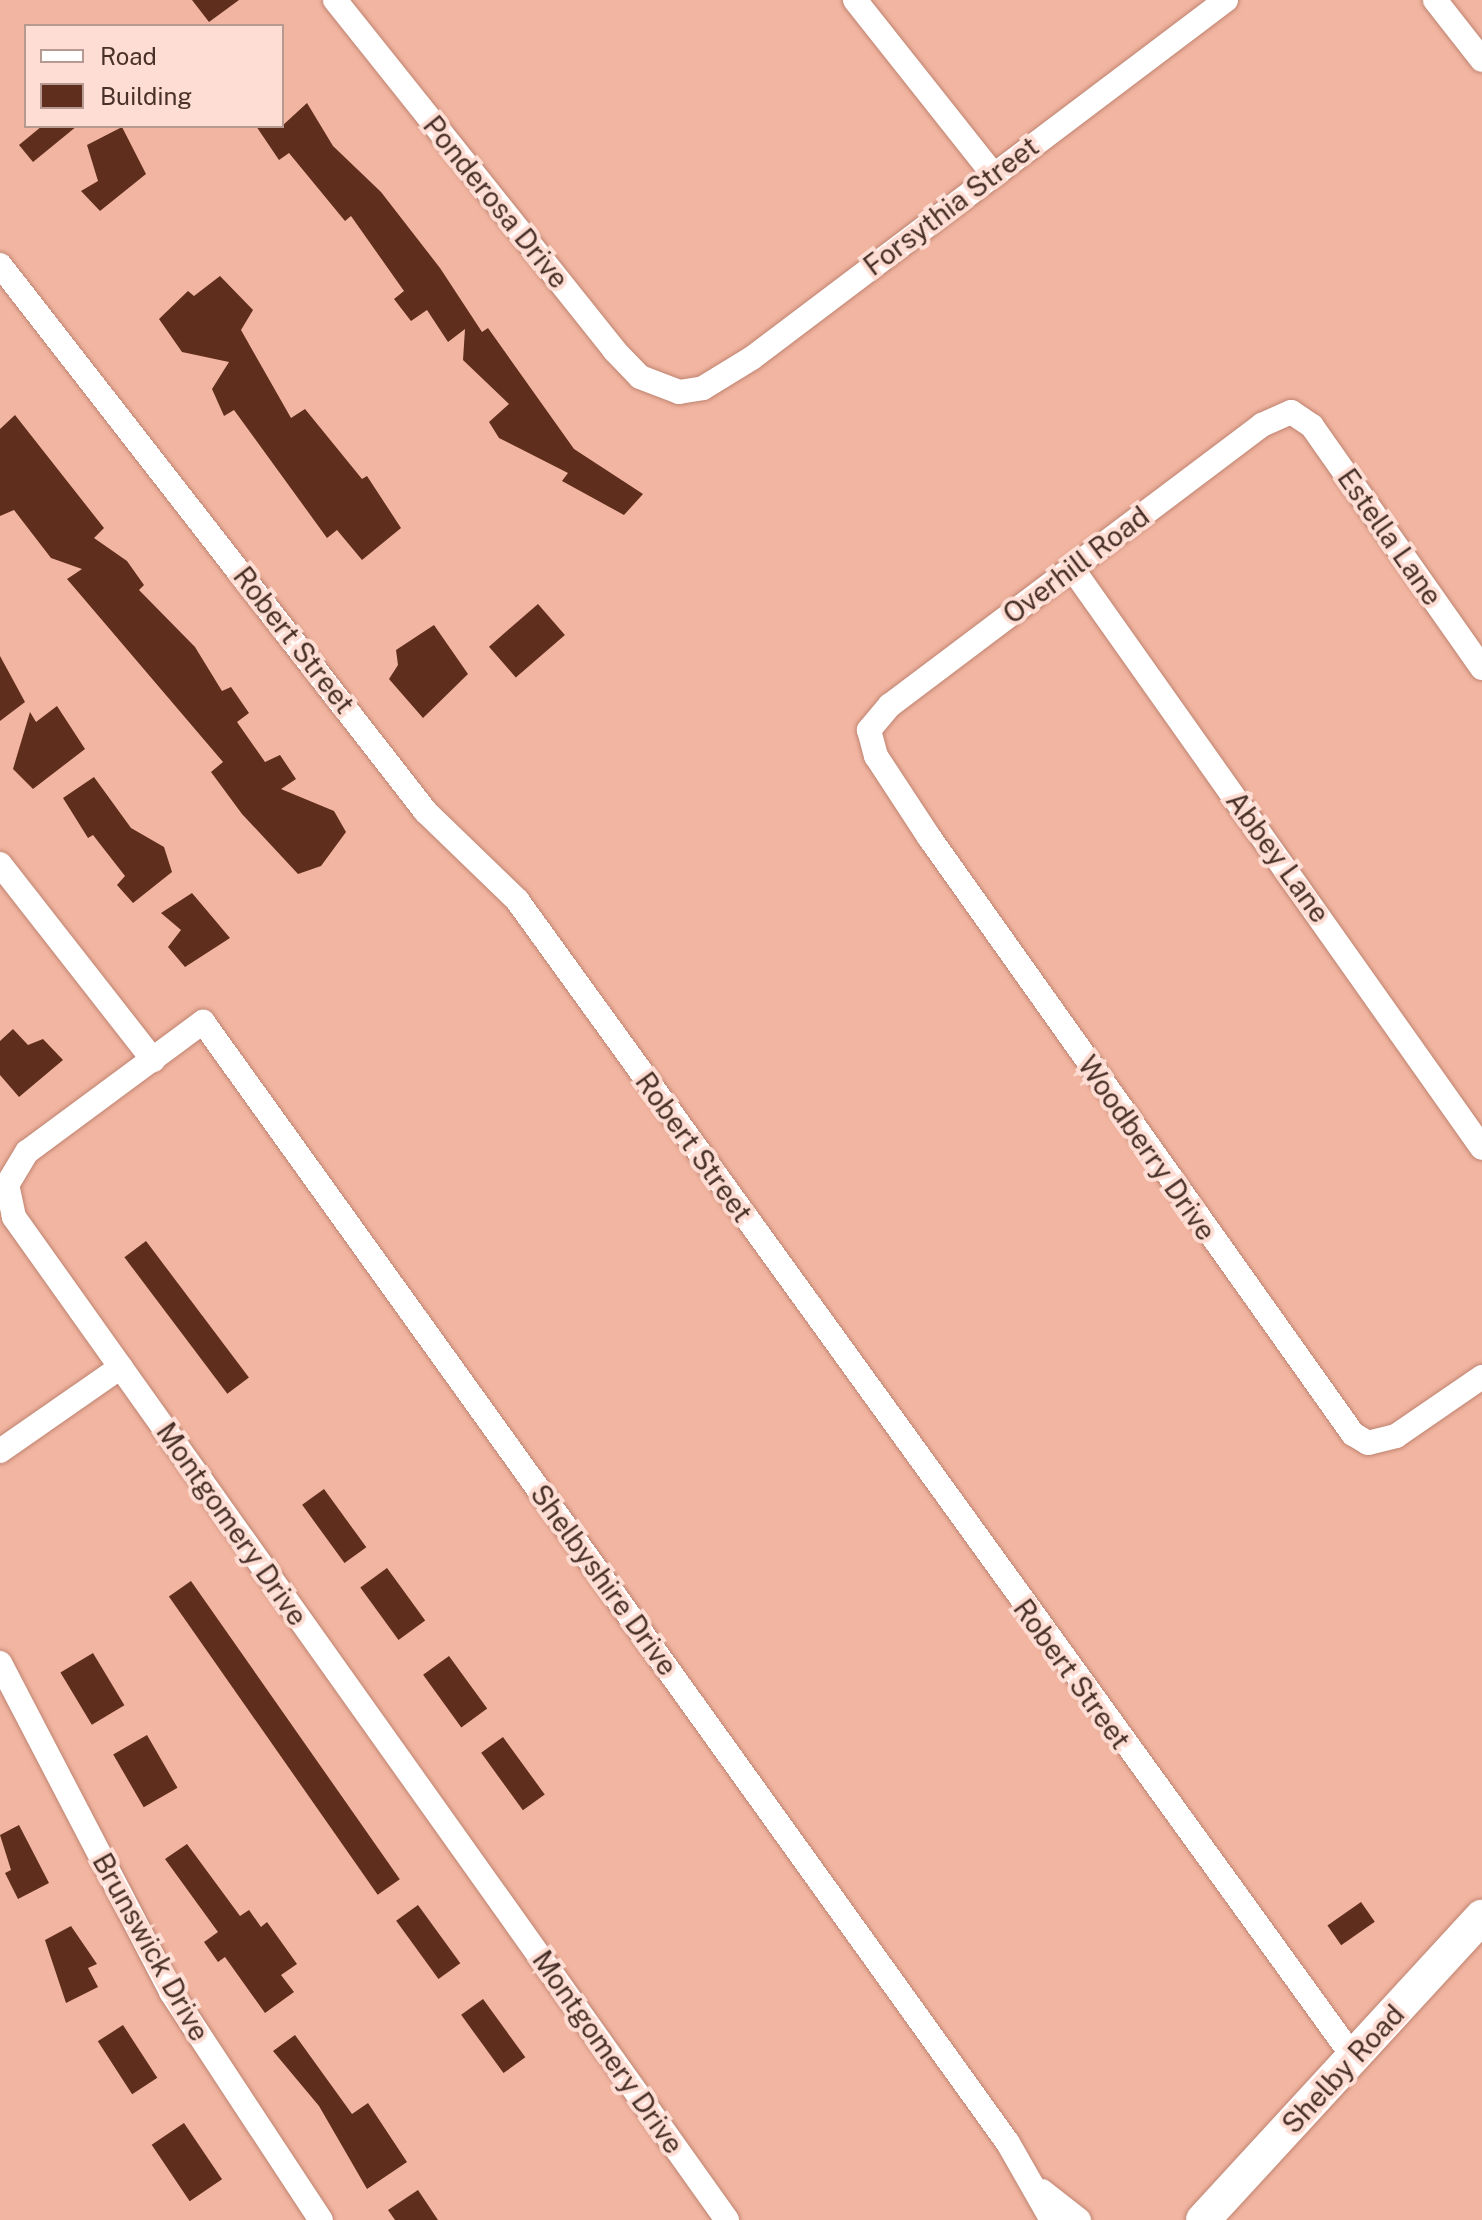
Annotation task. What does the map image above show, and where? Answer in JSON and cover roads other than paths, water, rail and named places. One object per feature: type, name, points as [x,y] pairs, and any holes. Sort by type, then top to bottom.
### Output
[{"type":"street","name":"Ponderosa Drive","points":[[335,0],[614,350],[640,377],[668,390]]},
{"type":"street","points":[[855,0],[992,173]]},
{"type":"street","name":"Forsythia Street","points":[[668,390],[720,380],[1226,0]]},
{"type":"street","points":[[1435,0],[1482,60]]},
{"type":"street","name":"Robert Street","points":[[0,265],[426,812],[517,900],[1354,2058]]},
{"type":"street","name":"Overhill Road","points":[[869,730],[890,705],[1262,425],[1291,412]]},
{"type":"street","name":"Estella Lane","points":[[1291,412],[1312,426],[1482,668]]},
{"type":"street","name":"Abbey Lane","points":[[1072,568],[1482,1148]]},
{"type":"street","name":"Woodberry Drive","points":[[869,730],[876,756],[929,837],[1353,1434],[1368,1443],[1396,1436],[1482,1377]]},
{"type":"street","points":[[0,864],[153,1060]]},
{"type":"street","name":"Shelbyshire Drive","points":[[153,1060],[203,1022],[1042,2191],[1079,2220]]},
{"type":"street","name":"Montgomery Drive","points":[[153,1060],[27,1152],[7,1185],[14,1217],[717,2216]]},
{"type":"street","points":[[0,1451],[121,1367]]},
{"type":"street","name":"Brunswick Drive","points":[[0,1663],[171,1992],[321,2220]]},
{"type":"street","name":"Shelby Road","points":[[1203,2220],[1482,1917]]},
{"type":"street","name":"Shelbyshire Drive","points":[[1042,2191],[1052,2220]]}]
